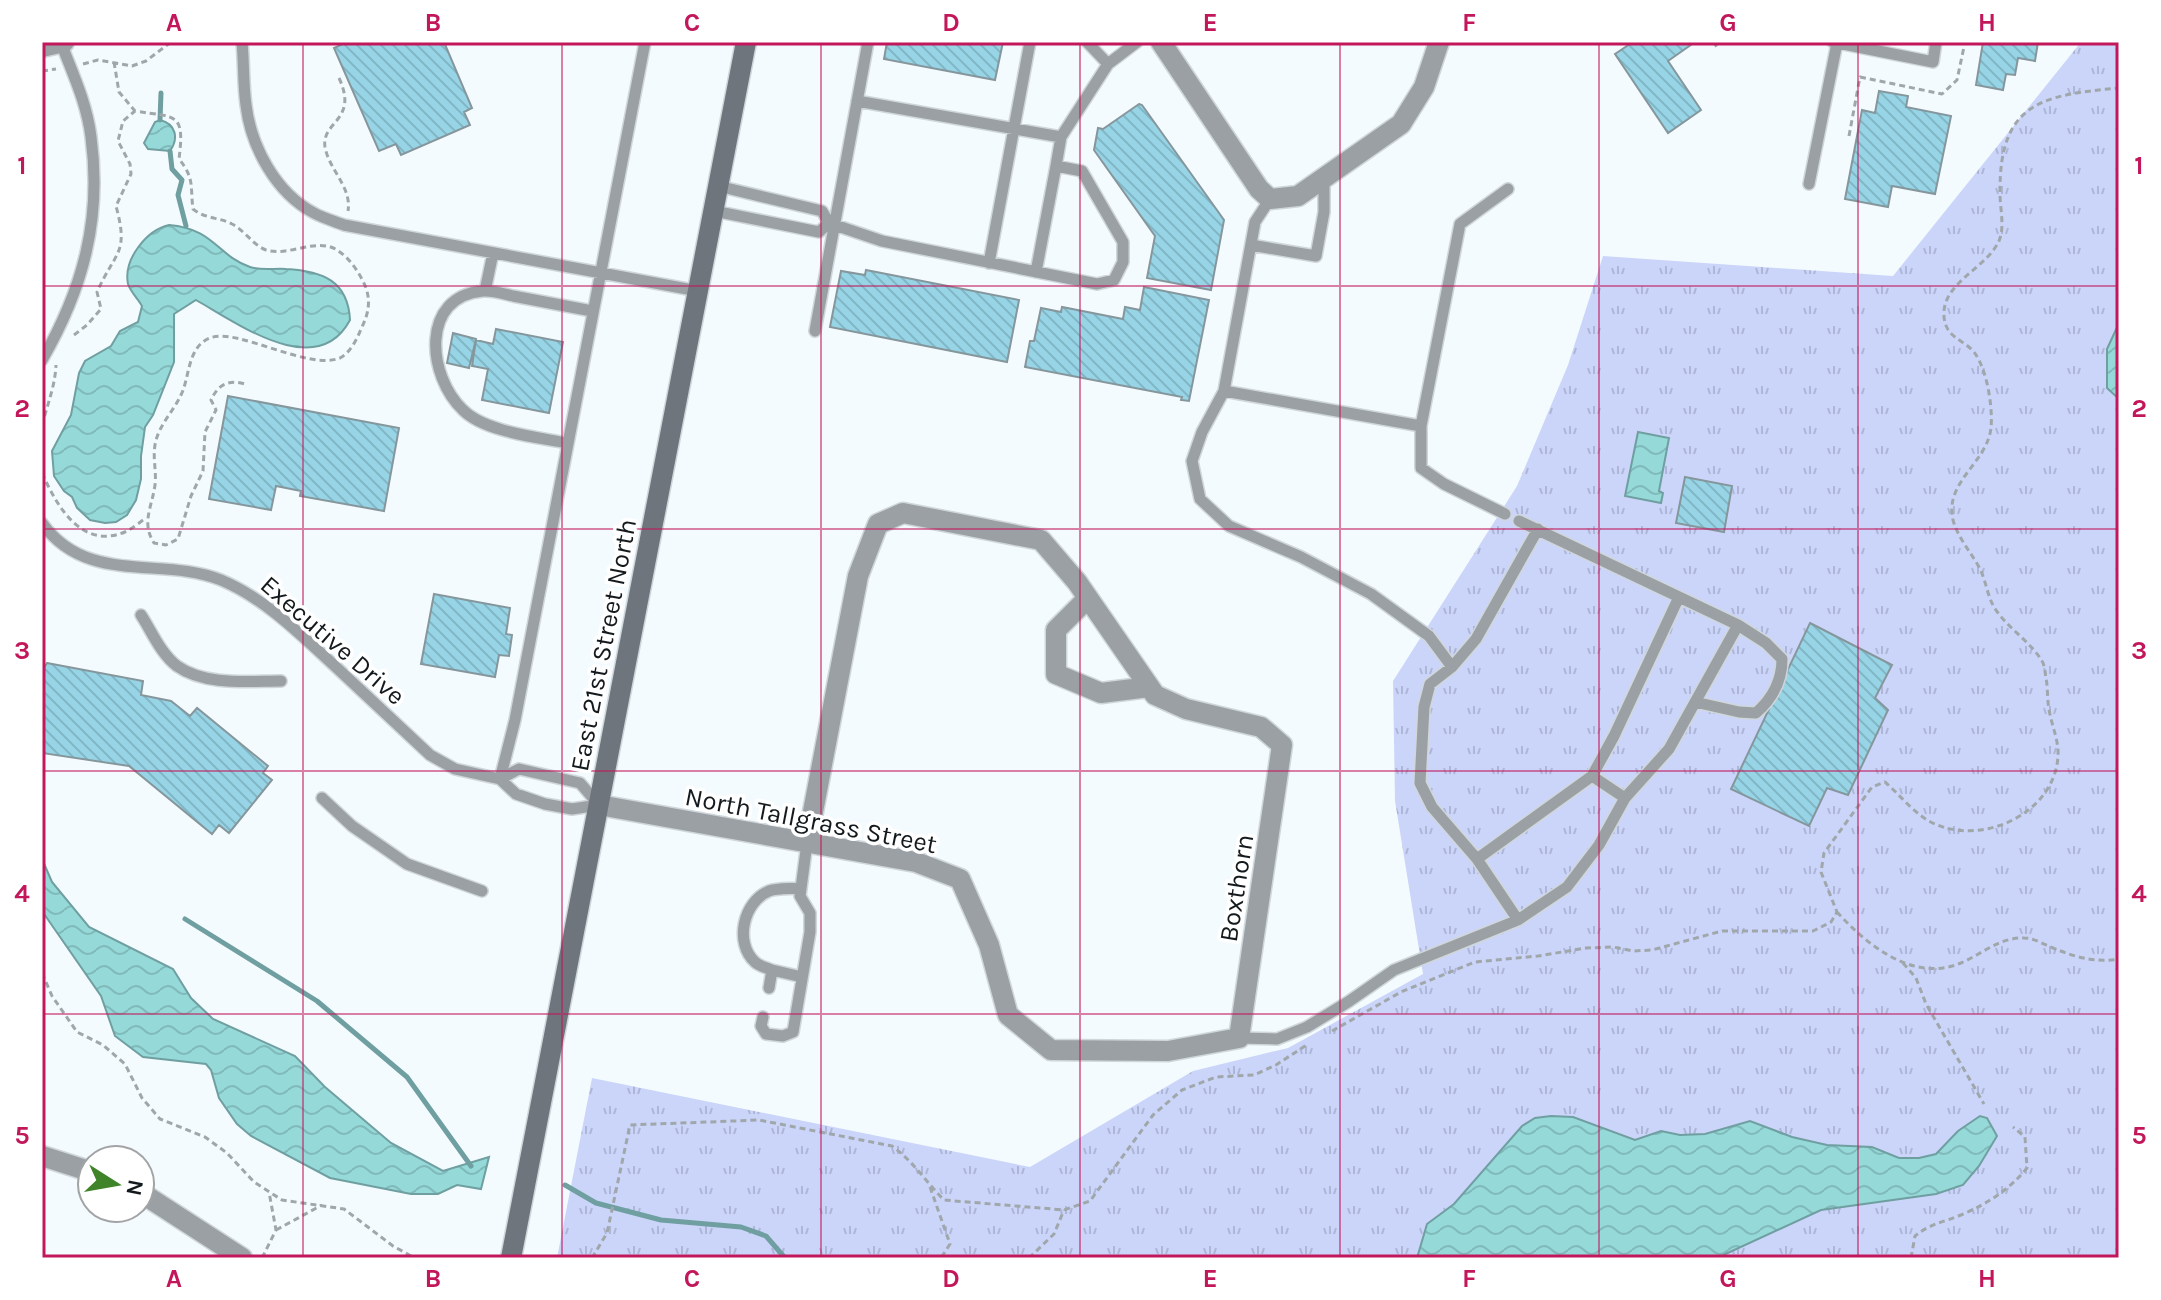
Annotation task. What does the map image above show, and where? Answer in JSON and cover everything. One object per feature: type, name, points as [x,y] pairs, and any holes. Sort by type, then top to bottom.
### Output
[{"type":"main road","name":"East 21st Street North","points":[[511,1258],[746,42]]},
{"type":"street","points":[[1161,42],[1259,189],[1270,199],[1298,196],[1401,124],[1424,87],[1439,42]]},
{"type":"street","points":[[807,843],[858,576],[878,524],[903,513],[1041,540],[1088,598],[1149,687],[1101,693],[1056,674],[1056,630],[1088,598]]},
{"type":"street","name":"Boxthorn","points":[[1149,687],[1155,695],[1186,709],[1261,727],[1282,745],[1239,1038]]},
{"type":"street","name":"North Tallgrass Street","points":[[599,805],[916,862],[960,879],[989,945],[1008,1015],[1051,1050],[1168,1051],[1239,1038]]},
{"type":"street","points":[[42,1156],[76,1167]]},
{"type":"street","points":[[156,1202],[242,1258]]},
{"type":"lane","points":[[242,42],[246,106],[253,142],[267,167],[286,190],[312,212],[344,225],[698,291]]},
{"type":"lane","points":[[500,779],[515,720],[645,42]]},
{"type":"lane","points":[[815,331],[832,224],[868,42]]},
{"type":"lane","points":[[989,263],[1030,42]]},
{"type":"lane","points":[[1087,42],[1108,64]]},
{"type":"lane","points":[[1036,272],[1061,137],[1108,64],[1137,42]]},
{"type":"lane","points":[[1809,184],[1835,42],[1933,62],[1936,42]]},
{"type":"lane","points":[[42,360],[81,279],[92,219],[91,136],[82,96],[70,66],[55,44]]},
{"type":"lane","points":[[857,101],[1061,137]]},
{"type":"lane","points":[[718,186],[822,211],[832,224],[882,241],[1097,284],[1114,280],[1123,262],[1123,242],[1082,171],[1056,166]]},
{"type":"lane","points":[[1251,245],[1316,256],[1324,212],[1324,179]]},
{"type":"lane","points":[[1505,514],[1444,484],[1421,468],[1421,426],[1460,224],[1508,189]]},
{"type":"lane","points":[[1270,199],[1255,222],[1224,391],[1202,432],[1192,461],[1200,499],[1229,526],[1301,557],[1371,594],[1429,636],[1452,667]]},
{"type":"lane","points":[[714,211],[819,232],[832,224]]},
{"type":"lane","points":[[485,291],[493,253]]},
{"type":"lane","points":[[567,443],[481,422],[463,411],[447,391],[436,365],[435,338],[444,313],[457,297],[485,291],[592,311]]},
{"type":"lane","points":[[1224,391],[1421,426]]},
{"type":"lane","points":[[1519,521],[1738,625],[1766,643],[1782,659],[1782,675],[1769,702],[1756,713],[1695,702]]},
{"type":"lane","name":"Executive Drive","points":[[42,523],[65,547],[102,563],[145,570],[183,571],[217,579],[247,592],[290,624],[430,755],[455,769],[500,779],[516,794],[545,804],[572,809],[599,805]]},
{"type":"lane","points":[[1518,920],[1477,859],[1432,807],[1420,783],[1424,707],[1430,684],[1452,667],[1476,639],[1538,529]]},
{"type":"lane","points":[[1477,859],[1592,776],[1679,597]]},
{"type":"lane","points":[[141,615],[178,667],[210,679],[281,681]]},
{"type":"lane","points":[[1239,1038],[1277,1039],[1307,1027],[1394,970],[1518,920],[1567,887],[1599,845],[1625,798],[1669,749],[1738,625]]},
{"type":"lane","name":"Executive Drive","points":[[500,779],[519,769],[580,783],[599,805]]},
{"type":"lane","points":[[1592,776],[1625,798]]},
{"type":"lane","points":[[322,798],[352,826],[407,864],[482,891]]},
{"type":"lane","points":[[763,1017],[761,1026],[766,1034],[783,1036],[793,1032],[810,932],[810,913],[800,896],[807,843]]},
{"type":"lane","points":[[801,888],[769,891],[750,907],[743,929],[745,945],[755,962],[772,970],[802,977]]},
{"type":"lane","points":[[769,988],[772,970]]},
{"type":"path","points":[[42,71],[98,60],[132,66],[146,61],[171,42]]},
{"type":"path","points":[[1713,42],[1717,47]]},
{"type":"path","points":[[1849,136],[1860,77],[1942,94],[1957,80],[1965,42]]},
{"type":"path","points":[[114,62],[119,92],[135,111],[168,115],[178,122],[182,133],[179,159],[189,171],[193,184],[193,209],[202,216],[231,223],[264,249],[279,252],[326,246],[336,249],[362,278],[369,298],[367,316],[360,333],[351,348],[339,358],[276,351],[228,336],[209,338],[197,348],[182,393],[157,436],[153,458],[156,483],[147,517],[148,533],[154,543],[166,545],[178,539],[191,496],[203,471],[205,432],[216,410],[211,400],[217,388],[227,383],[245,384]]},
{"type":"path","points":[[339,78],[344,89],[345,106],[339,120],[325,136],[325,146],[350,199],[344,225]]},
{"type":"path","points":[[2119,88],[2057,96],[2034,105],[2015,120],[2003,152],[2000,239],[1990,254],[1951,291],[1945,305],[1944,319],[1949,333],[1972,350],[1981,365],[1991,426],[1983,451],[1952,499],[1953,518],[1960,538],[1980,569],[1994,607],[2043,662],[2059,754],[2054,778],[2042,798],[2021,816],[1999,827],[1956,831],[1934,824],[1885,782],[1872,787],[1824,853],[1821,872],[1837,912],[1876,949],[1903,963],[1925,968],[1958,964],[2010,938],[2028,937],[2082,959],[2119,959]]},
{"type":"path","points":[[42,473],[68,518],[87,533],[101,536],[125,532],[147,517]]},
{"type":"path","points":[[1324,1035],[1401,992],[1475,962],[1586,948],[1652,950],[1722,931],[1813,931],[1831,922],[1837,912]]},
{"type":"path","points":[[1903,963],[1916,978],[1926,1004],[1984,1104]]},
{"type":"path","points":[[42,973],[52,996],[77,1032],[103,1045],[125,1064],[142,1098],[160,1119],[205,1137],[227,1153],[254,1182],[282,1200],[344,1209],[413,1257],[442,1258]]},
{"type":"path","points":[[592,1258],[607,1233],[630,1125],[759,1120],[892,1146],[908,1158],[944,1200],[1064,1210],[1090,1201],[1153,1115],[1182,1090],[1216,1077],[1254,1075],[1311,1042]]},
{"type":"path","points":[[1911,1258],[1915,1236],[1927,1226],[1960,1216],[2013,1186],[2027,1168],[2025,1137],[2013,1127]]},
{"type":"path","points":[[929,1186],[950,1244],[941,1258]]},
{"type":"path","points":[[269,1192],[276,1230]]},
{"type":"path","points":[[262,1258],[276,1230],[323,1204]]},
{"type":"path","points":[[1029,1258],[1054,1234],[1064,1210]]},
{"type":"green space","points":[[2081,42],[2119,42],[2119,323],[2107,350],[2107,388],[2119,399],[2119,1258],[557,1258],[592,1078],[1030,1167],[1193,1071],[1288,1048],[1423,974],[1395,801],[1393,681],[1517,486],[1568,365],[1603,256],[1893,276]]},
{"type":"water","points":[[160,120],[173,128],[174,141],[170,151],[148,149],[144,143],[155,122]]},
{"type":"water","points":[[169,225],[184,227],[206,237],[229,256],[250,267],[299,270],[322,276],[339,287],[350,320],[336,338],[318,346],[298,347],[254,333],[196,300],[174,314],[174,362],[153,415],[145,427],[136,500],[127,515],[116,522],[90,520],[77,508],[54,476],[52,451],[71,415],[79,373],[85,361],[111,346],[120,331],[138,322],[142,306],[130,289],[127,274],[133,256],[145,239]]},
{"type":"water","points":[[2119,323],[2119,399],[2107,388],[2107,349]]},
{"type":"water","points":[[1638,432],[1669,438],[1659,491],[1663,493],[1661,503],[1625,496]]},
{"type":"water","points":[[42,859],[52,882],[89,927],[173,969],[191,998],[213,1019],[295,1056],[325,1087],[391,1143],[443,1171],[489,1157],[481,1189],[457,1185],[438,1194],[411,1194],[330,1178],[251,1136],[237,1124],[219,1098],[211,1070],[206,1064],[143,1057],[115,1036],[101,996],[42,911]]},
{"type":"water","points":[[1980,1116],[1987,1118],[1997,1136],[1963,1185],[1936,1194],[1821,1210],[1717,1258],[1417,1258],[1427,1224],[1454,1204],[1522,1126],[1535,1118],[1573,1117],[1635,1140],[1661,1131],[1680,1135],[1705,1134],[1750,1121],[1792,1137],[1827,1145],[1872,1147],[1899,1158],[1936,1154],[1958,1131]]},
{"type":"building","points":[[347,42],[444,42],[472,108],[464,112],[470,125],[401,155],[396,144],[379,151],[334,48]]},
{"type":"building","points":[[887,42],[1003,42],[995,80],[884,59]]},
{"type":"building","points":[[1633,42],[1695,42],[1668,61],[1701,110],[1668,133],[1615,54]]},
{"type":"building","points":[[1983,42],[2038,42],[2035,61],[2018,58],[2015,75],[2006,74],[2003,90],[1976,85]]},
{"type":"building","points":[[1879,91],[1908,96],[1906,107],[1951,116],[1935,194],[1892,186],[1888,207],[1845,199],[1862,110],[1875,113]]},
{"type":"building","points":[[1139,104],[1224,220],[1211,290],[1147,278],[1155,236],[1094,150],[1098,128],[1103,129]]},
{"type":"building","points":[[866,270],[1019,300],[1007,362],[830,327],[841,271],[865,275]]},
{"type":"building","points":[[1144,287],[1209,300],[1189,401],[1181,400],[1182,397],[1025,367],[1041,308],[1061,312],[1062,307],[1123,319],[1125,307],[1140,310]]},
{"type":"building","points":[[496,329],[563,342],[549,413],[482,400],[488,369],[472,366],[476,340],[493,344]]},
{"type":"building","points":[[453,333],[476,339],[469,368],[447,363]]},
{"type":"building","points":[[228,396],[399,428],[384,511],[300,496],[301,491],[276,486],[271,510],[209,499]]},
{"type":"building","points":[[1685,477],[1732,486],[1724,532],[1676,523]]},
{"type":"building","points":[[434,594],[510,608],[506,634],[512,635],[509,656],[499,655],[495,677],[421,664]]},
{"type":"building","points":[[1810,623],[1892,665],[1875,698],[1888,710],[1848,795],[1827,788],[1809,826],[1731,789]]},
{"type":"building","points":[[47,663],[143,681],[141,695],[171,701],[190,716],[197,708],[268,766],[263,773],[272,780],[229,833],[219,825],[212,834],[129,766],[42,753],[42,671]]},
{"type":"waterway","points":[[160,120],[161,93]]},
{"type":"waterway","points":[[170,151],[172,169],[182,180],[178,195],[186,226]]},
{"type":"waterway","points":[[185,919],[317,1001],[407,1077],[471,1166]]},
{"type":"waterway","points":[[565,1185],[596,1203],[661,1220],[741,1227],[766,1236],[785,1258]]}]
